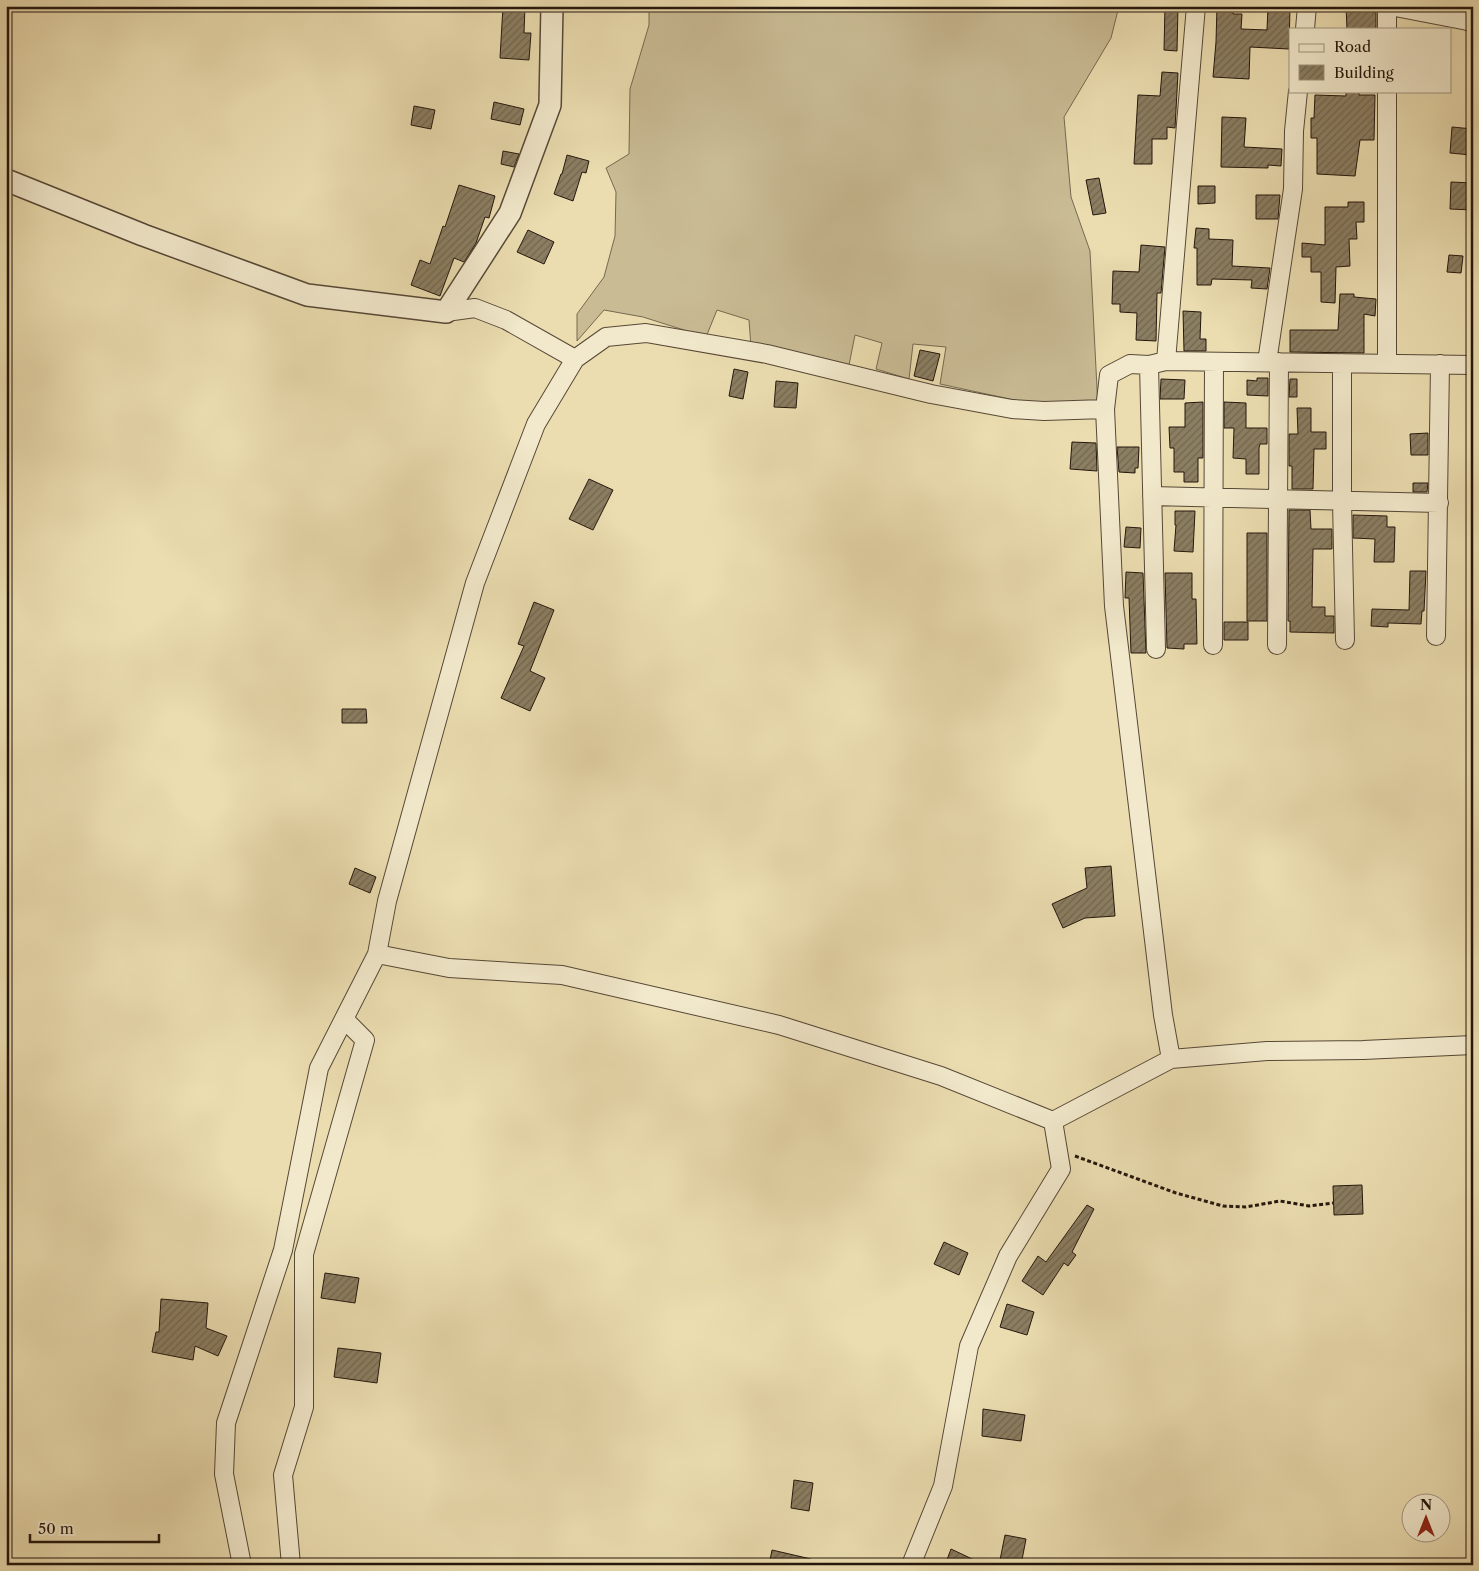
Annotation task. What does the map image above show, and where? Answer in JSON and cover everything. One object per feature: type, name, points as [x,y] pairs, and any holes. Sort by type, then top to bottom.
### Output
[{"type":"street","points":[[446,312],[510,213],[550,105],[552,6]]},
{"type":"street","points":[[1166,361],[1196,6]]},
{"type":"street","points":[[1305,28],[1307,6]]},
{"type":"street","points":[[1387,28],[1388,6],[1470,17]]},
{"type":"street","points":[[1277,645],[1278,499],[1273,362],[1293,189],[1294,130],[1298,92]]},
{"type":"street","points":[[1387,92],[1387,364]]},
{"type":"street","points":[[6,180],[143,234],[307,295],[446,312],[475,308],[506,320],[576,359]]},
{"type":"street","points":[[242,1565],[224,1474],[226,1423],[282,1250],[320,1068],[377,954],[387,901],[475,583],[536,424],[576,359],[606,337],[646,333],[767,354],[931,394],[1012,410],[1105,410]]},
{"type":"street","points":[[1171,1059],[1163,1014],[1114,606],[1105,410],[1109,375],[1130,364],[1149,365],[1166,361],[1473,365]]},
{"type":"street","points":[[1213,645],[1212,498],[1214,362]]},
{"type":"street","points":[[1342,363],[1345,640]]},
{"type":"street","points":[[1436,636],[1440,364]]},
{"type":"street","points":[[1149,365],[1156,649]]},
{"type":"street","points":[[1152,496],[1439,503]]},
{"type":"street","points":[[377,954],[449,968],[562,975],[779,1025],[941,1076],[1052,1121],[1171,1059],[1268,1051],[1363,1050],[1473,1045]]},
{"type":"street","points":[[291,1565],[282,1475],[304,1407],[304,1254],[365,1040],[344,1019]]},
{"type":"street","points":[[911,1565],[943,1486],[969,1346],[1008,1256],[1061,1169],[1052,1121]]},
{"type":"path","points":[[1058,1150],[1176,1193],[1223,1206],[1246,1207],[1280,1201],[1309,1206],[1334,1203]]},
{"type":"shaded area","points":[[649,6],[1119,6],[1111,38],[1064,117],[1071,197],[1090,251],[1098,408],[1042,406],[940,384],[946,347],[913,344],[909,379],[876,369],[882,343],[855,335],[849,365],[751,347],[749,320],[717,310],[706,337],[643,317],[604,310],[577,341],[577,314],[604,277],[615,236],[616,192],[606,168],[629,154],[630,89],[649,25]]},
{"type":"building","points":[[503,6],[525,6],[524,33],[531,33],[529,60],[500,58]]},
{"type":"building","points":[[1165,6],[1178,6],[1177,51],[1164,50]]},
{"type":"building","points":[[1217,6],[1233,6],[1233,14],[1242,14],[1241,29],[1267,30],[1268,7],[1290,7],[1289,49],[1250,47],[1249,79],[1213,77]]},
{"type":"building","points":[[1346,6],[1372,6],[1372,12],[1376,12],[1376,28],[1347,28]]},
{"type":"building","points":[[1162,72],[1178,73],[1175,128],[1167,127],[1167,139],[1152,139],[1152,164],[1134,164],[1138,95],[1160,96]]},
{"type":"building","points":[[1346,92],[1359,92],[1359,95],[1375,95],[1374,140],[1360,140],[1355,176],[1317,174],[1317,138],[1311,138],[1311,118],[1314,118],[1315,95],[1346,96]]},
{"type":"building","points":[[494,102],[524,109],[520,125],[491,119]]},
{"type":"building","points":[[414,106],[435,110],[431,129],[411,125]]},
{"type":"building","points":[[1222,117],[1246,118],[1244,147],[1282,149],[1281,166],[1268,165],[1268,168],[1221,167]]},
{"type":"building","points":[[1452,127],[1473,129],[1471,155],[1450,153]]},
{"type":"building","points":[[503,151],[519,154],[514,167],[501,164]]},
{"type":"building","points":[[567,155],[589,161],[586,173],[582,172],[573,201],[554,194]]},
{"type":"building","points":[[1099,178],[1106,213],[1093,215],[1086,180]]},
{"type":"building","points":[[1451,182],[1473,183],[1473,210],[1450,209]]},
{"type":"building","points":[[459,185],[495,196],[489,218],[485,217],[476,243],[464,262],[454,258],[440,296],[411,285],[420,260],[430,264]]},
{"type":"building","points":[[1198,186],[1215,186],[1215,203],[1198,204]]},
{"type":"building","points":[[1256,195],[1280,195],[1278,219],[1256,219]]},
{"type":"building","points":[[1348,202],[1364,202],[1364,222],[1356,222],[1357,239],[1349,239],[1350,266],[1336,267],[1335,303],[1321,302],[1321,272],[1311,272],[1311,257],[1302,257],[1302,243],[1325,245],[1325,207],[1348,207]]},
{"type":"building","points":[[1196,228],[1209,229],[1209,239],[1233,240],[1232,266],[1270,268],[1267,289],[1251,288],[1252,280],[1212,279],[1211,285],[1197,285],[1197,248],[1194,248]]},
{"type":"building","points":[[528,230],[554,242],[544,264],[517,252]]},
{"type":"building","points":[[1141,245],[1165,247],[1161,293],[1157,293],[1156,341],[1136,340],[1137,313],[1120,312],[1120,304],[1112,304],[1113,271],[1139,272]]},
{"type":"building","points":[[1449,255],[1463,256],[1461,273],[1447,272]]},
{"type":"building","points":[[1340,294],[1354,294],[1354,297],[1376,299],[1375,316],[1364,314],[1364,353],[1290,352],[1290,330],[1338,330]]},
{"type":"building","points":[[1183,311],[1201,312],[1200,339],[1206,339],[1206,351],[1184,351]]},
{"type":"building","points":[[920,350],[940,354],[933,381],[914,376]]},
{"type":"building","points":[[734,369],[748,372],[743,399],[729,396]]},
{"type":"building","points":[[1257,378],[1268,378],[1268,396],[1247,395],[1247,380],[1257,381]]},
{"type":"building","points":[[1161,379],[1185,380],[1184,399],[1160,399]]},
{"type":"building","points":[[1290,379],[1297,379],[1297,397],[1289,397]]},
{"type":"building","points":[[776,381],[798,383],[796,408],[774,407]]},
{"type":"building","points":[[1203,402],[1203,458],[1198,458],[1198,482],[1184,482],[1184,472],[1174,472],[1174,448],[1170,448],[1169,427],[1185,427],[1185,403]]},
{"type":"building","points":[[1224,402],[1246,403],[1246,428],[1267,428],[1267,444],[1260,444],[1259,448],[1259,474],[1246,474],[1246,459],[1233,458],[1234,428],[1224,428]]},
{"type":"building","points":[[1297,408],[1311,408],[1311,432],[1326,432],[1326,449],[1314,449],[1313,489],[1292,489],[1292,466],[1289,466],[1289,434],[1298,434]]},
{"type":"building","points":[[1428,433],[1428,455],[1411,455],[1410,434]]},
{"type":"building","points":[[1072,442],[1096,443],[1097,471],[1070,469]]},
{"type":"building","points":[[1117,447],[1139,447],[1138,468],[1135,468],[1135,473],[1119,472]]},
{"type":"building","points":[[589,479],[613,490],[593,530],[569,519]]},
{"type":"building","points":[[1413,483],[1428,483],[1427,492],[1413,492]]},
{"type":"building","points":[[1289,510],[1310,510],[1311,529],[1332,529],[1332,549],[1313,549],[1312,607],[1325,607],[1325,616],[1334,616],[1334,633],[1290,632],[1290,621],[1288,621]]},
{"type":"building","points":[[1175,511],[1195,511],[1193,552],[1174,551]]},
{"type":"building","points":[[1353,515],[1387,516],[1387,527],[1395,527],[1394,562],[1374,562],[1375,539],[1353,538]]},
{"type":"building","points":[[1126,527],[1141,528],[1140,548],[1124,547]]},
{"type":"building","points":[[1247,533],[1267,533],[1267,621],[1247,621]]},
{"type":"building","points":[[1410,571],[1426,571],[1424,611],[1422,611],[1421,624],[1388,623],[1388,627],[1371,626],[1372,609],[1409,610]]},
{"type":"building","points":[[1126,572],[1143,573],[1146,653],[1131,653],[1129,598],[1125,598]]},
{"type":"building","points":[[1165,573],[1192,573],[1192,599],[1196,599],[1197,644],[1184,644],[1184,649],[1167,648]]},
{"type":"building","points":[[534,602],[554,610],[530,671],[545,678],[530,711],[501,698],[524,646],[518,644]]},
{"type":"building","points":[[1224,622],[1248,622],[1248,640],[1224,640]]},
{"type":"building","points":[[342,709],[366,709],[367,723],[342,723]]},
{"type":"building","points":[[1111,866],[1115,916],[1085,918],[1063,928],[1052,904],[1087,888],[1085,868]]},
{"type":"building","points":[[355,868],[376,877],[370,893],[349,884]]},
{"type":"building","points":[[1362,1185],[1363,1214],[1334,1215],[1333,1186]]},
{"type":"building","points":[[1087,1205],[1094,1209],[1072,1252],[1076,1255],[1068,1266],[1064,1263],[1043,1295],[1022,1281],[1038,1256],[1046,1262]]},
{"type":"building","points":[[944,1242],[968,1253],[959,1275],[934,1264]]},
{"type":"building","points":[[325,1273],[359,1278],[355,1303],[321,1298]]},
{"type":"building","points":[[161,1299],[208,1303],[206,1328],[227,1336],[218,1356],[195,1346],[193,1360],[152,1352],[156,1332],[159,1332]]},
{"type":"building","points":[[1007,1304],[1034,1312],[1027,1335],[1000,1327]]},
{"type":"building","points":[[338,1348],[381,1353],[377,1383],[334,1377]]},
{"type":"building","points":[[983,1409],[1025,1415],[1021,1441],[982,1436]]},
{"type":"building","points":[[794,1480],[813,1483],[809,1511],[791,1508]]},
{"type":"building","points":[[1005,1535],[1026,1539],[1021,1565],[999,1565]]},
{"type":"building","points":[[951,1549],[985,1565],[945,1565]]},
{"type":"building","points":[[772,1550],[811,1559],[810,1565],[769,1565]]}]
